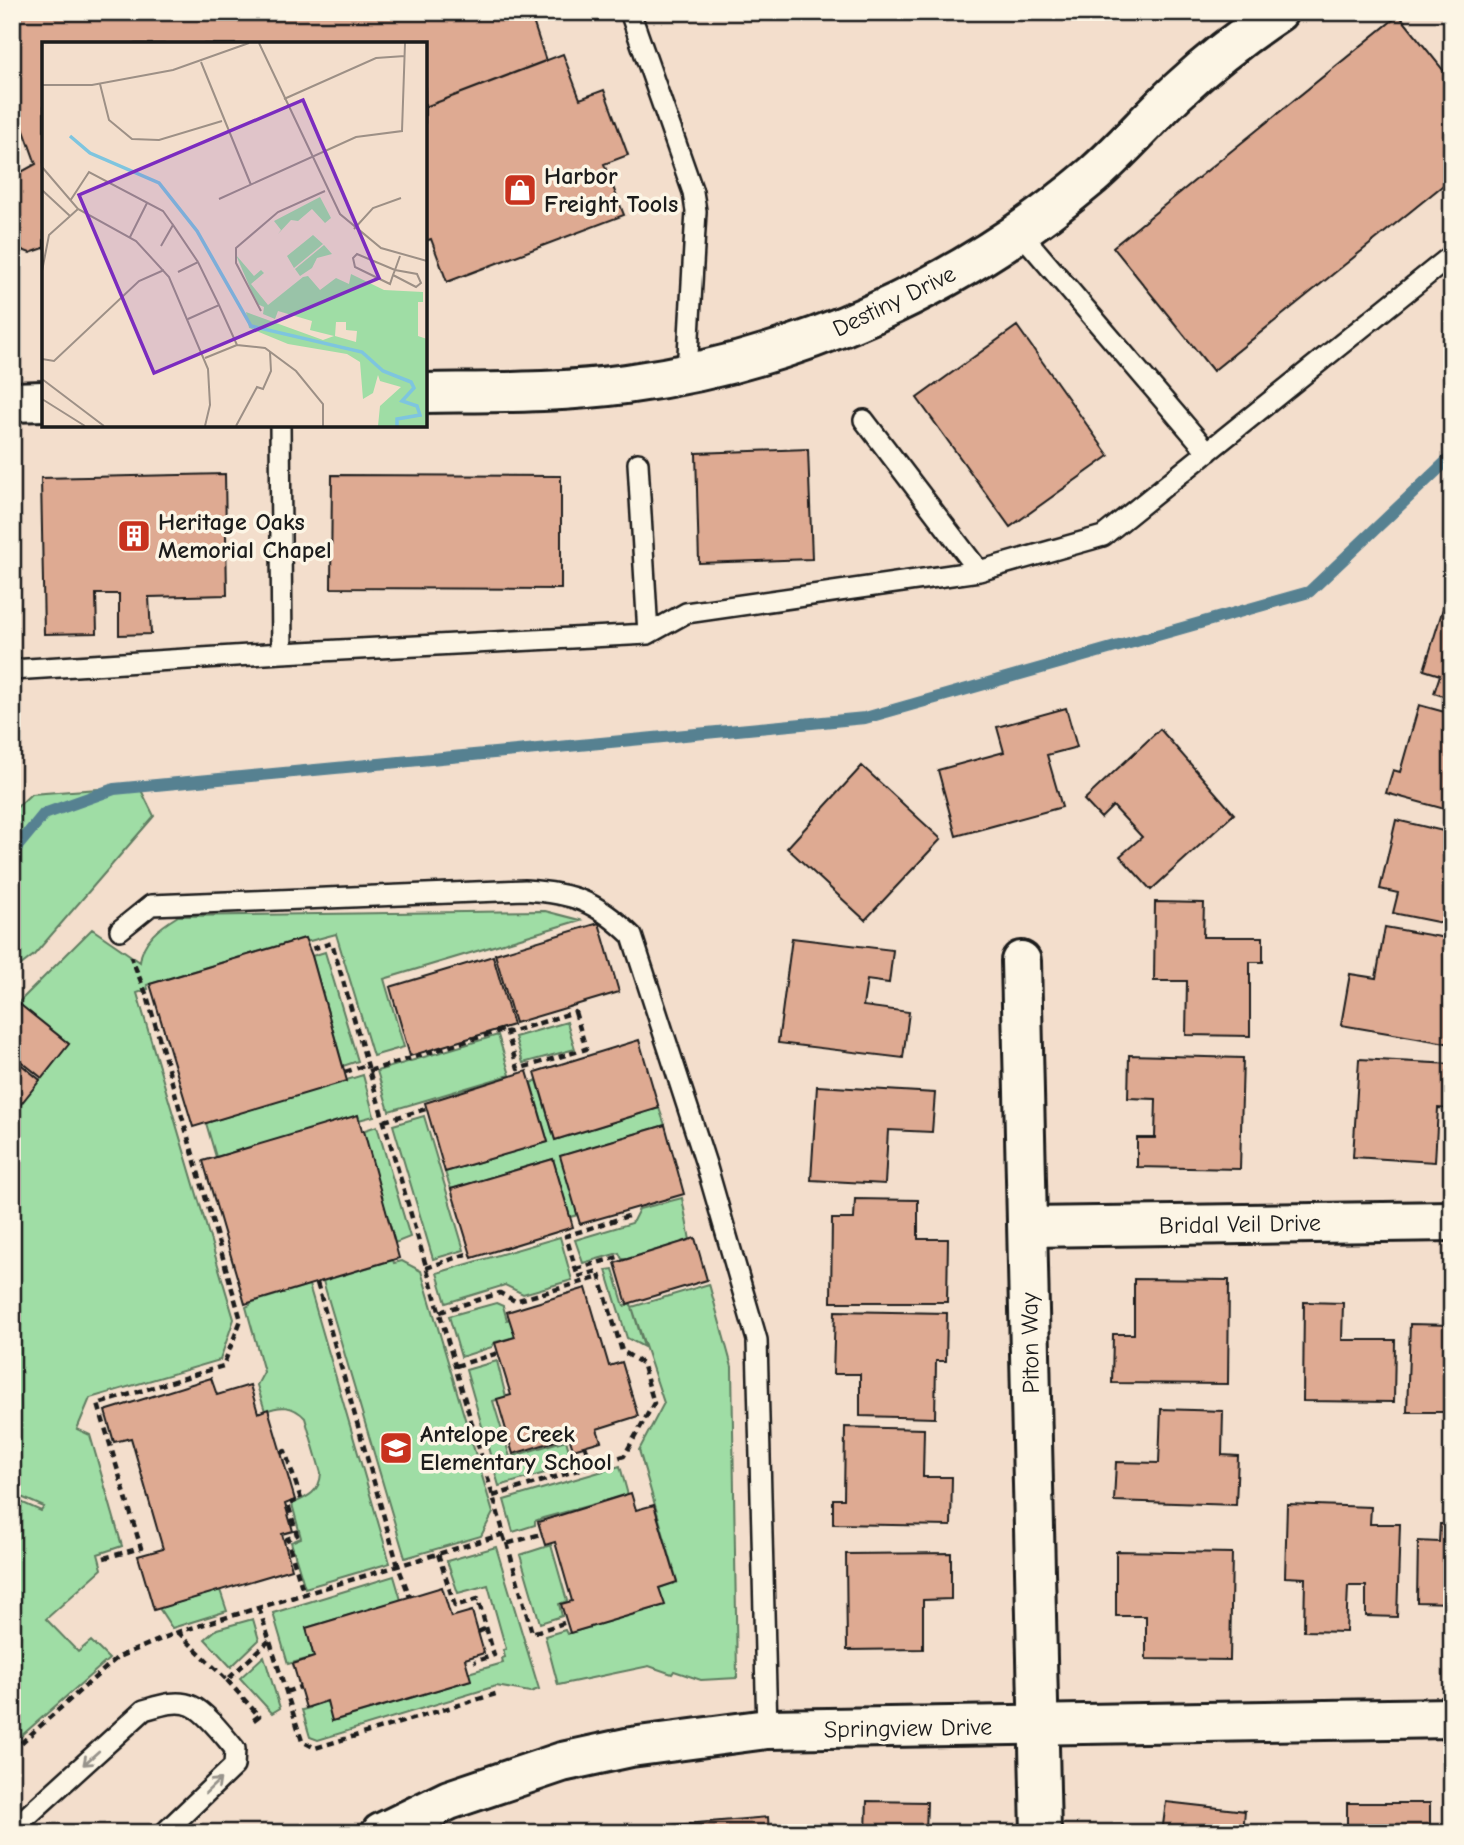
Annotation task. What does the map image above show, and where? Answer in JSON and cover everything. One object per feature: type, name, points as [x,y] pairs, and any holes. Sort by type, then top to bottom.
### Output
[{"type":"street","name":"Destiny Drive","points":[[427,393],[558,390],[625,384],[687,373],[756,358],[820,337],[902,301],[974,262],[1020,231],[1093,175],[1179,90],[1240,37],[1278,12]]},
{"type":"street","points":[[12,402],[42,401]]},
{"type":"street","name":"Piton Way","points":[[1021,961],[1041,1833]]},
{"type":"street","name":"Bridal Veil Drive","points":[[1028,1227],[1452,1221]]},
{"type":"street","name":"Springview Drive","points":[[404,1827],[486,1786],[562,1762],[631,1747],[767,1729],[1452,1718]]},
{"type":"lane","points":[[630,12],[693,192],[696,211],[687,373]]},
{"type":"lane","points":[[1020,231],[1208,452]]},
{"type":"lane","points":[[12,670],[648,634],[686,613],[979,571],[1103,536],[1452,255]]},
{"type":"lane","points":[[864,420],[979,571]]},
{"type":"lane","points":[[280,427],[282,653]]},
{"type":"lane","points":[[638,463],[648,634]]},
{"type":"lane","points":[[120,930],[151,905],[525,890],[559,892],[589,903],[613,917],[632,936],[706,1164],[757,1340],[767,1729]]},
{"type":"lane","points":[[12,1829],[144,1710],[166,1703],[192,1706],[216,1727],[235,1749],[234,1766],[164,1833]]},
{"type":"path","points":[[104,1558],[141,1548],[108,1427],[98,1404],[223,1366],[241,1320],[147,996],[120,930]]},
{"type":"path","points":[[308,950],[332,943],[532,1633],[567,1622]]},
{"type":"path","points":[[345,1072],[506,1029],[507,1033],[518,1069],[586,1049],[575,1012],[507,1033]]},
{"type":"path","points":[[384,1121],[426,1109]]},
{"type":"path","points":[[493,1496],[624,1456],[654,1403],[642,1363],[622,1351],[598,1271],[578,1277],[566,1236],[631,1215]]},
{"type":"path","points":[[426,1268],[470,1253]]},
{"type":"path","points":[[576,1270],[618,1257],[619,1262]]},
{"type":"path","points":[[440,1312],[500,1293],[514,1301],[600,1277]]},
{"type":"path","points":[[317,1283],[398,1566],[410,1597]]},
{"type":"path","points":[[456,1366],[498,1353]]},
{"type":"path","points":[[585,1446],[592,1466]]},
{"type":"path","points":[[281,1452],[285,1451],[300,1499],[288,1504],[297,1535],[287,1539],[304,1594]]},
{"type":"path","points":[[507,1543],[541,1534]]},
{"type":"path","points":[[12,1751],[118,1657],[178,1632],[503,1535]]},
{"type":"path","points":[[438,1554],[455,1606],[478,1599],[494,1655],[474,1662]]},
{"type":"path","points":[[259,1608],[302,1741],[315,1748],[499,1693]]},
{"type":"path","points":[[478,1632],[487,1628]]},
{"type":"path","points":[[178,1632],[227,1680],[269,1641]]},
{"type":"path","points":[[286,1692],[300,1687]]},
{"type":"green space","points":[[139,786],[154,816],[34,955],[12,972],[12,812],[31,794]]},
{"type":"green space","points":[[545,911],[580,920],[384,979],[404,1047],[373,1056],[336,934],[306,942],[304,938],[150,984],[147,985],[148,989],[137,993],[234,1319],[220,1360],[90,1398],[77,1429],[90,1435],[122,1546],[98,1554],[102,1569],[46,1619],[78,1652],[91,1641],[109,1659],[12,1744],[12,1498],[41,1511],[44,1507],[12,1493],[12,1114],[69,1044],[18,1003],[92,929],[140,962],[148,941],[178,916]]},
{"type":"green space","points":[[325,952],[358,1061],[343,1066],[312,956]]},
{"type":"green space","points":[[567,1022],[575,1049],[523,1063],[515,1037]]},
{"type":"green space","points":[[498,1035],[510,1075],[389,1111],[377,1071]]},
{"type":"green space","points":[[363,1075],[374,1116],[216,1157],[206,1123]]},
{"type":"green space","points":[[537,1080],[555,1140],[659,1108],[665,1125],[561,1156],[578,1215],[570,1217],[553,1159],[451,1189],[445,1172],[548,1142],[531,1083]]},
{"type":"green space","points":[[424,1116],[464,1250],[433,1259],[393,1125]]},
{"type":"green space","points":[[377,1126],[410,1237],[395,1243],[362,1131]]},
{"type":"green space","points":[[682,1198],[690,1240],[627,1259],[622,1259],[619,1253],[583,1263],[575,1240],[632,1223],[639,1209]]},
{"type":"green space","points":[[560,1237],[572,1280],[523,1294],[505,1285],[446,1303],[437,1273]]},
{"type":"green space","points":[[393,1260],[394,1263],[402,1261],[421,1271],[493,1513],[481,1536],[405,1558],[323,1281]]},
{"type":"green space","points":[[613,1269],[624,1306],[631,1304],[644,1347],[627,1338],[606,1270]]},
{"type":"green space","points":[[709,1284],[732,1367],[737,1678],[701,1680],[649,1666],[558,1685],[545,1636],[565,1630],[567,1634],[663,1605],[659,1588],[677,1581],[639,1450],[664,1403],[632,1307]]},
{"type":"green space","points":[[309,1285],[390,1563],[305,1588],[291,1542],[301,1538],[292,1504],[316,1489],[321,1473],[305,1418],[286,1407],[265,1411],[257,1385],[264,1372],[246,1307],[250,1303]]},
{"type":"green space","points":[[496,1303],[503,1306],[515,1337],[495,1342],[492,1347],[461,1357],[449,1316]]},
{"type":"green space","points":[[497,1361],[506,1397],[493,1401],[510,1457],[566,1440],[573,1465],[499,1486],[466,1370]]},
{"type":"green space","points":[[620,1466],[628,1495],[543,1518],[535,1521],[535,1525],[513,1532],[504,1500]]},
{"type":"green space","points":[[551,1545],[567,1601],[559,1604],[562,1616],[540,1623],[520,1555]]},
{"type":"green space","points":[[496,1547],[539,1689],[530,1692],[496,1686],[318,1740],[310,1737],[302,1710],[310,1706],[327,1701],[333,1721],[470,1680],[468,1673],[503,1663],[503,1650],[506,1649],[488,1585],[458,1593],[447,1561]]},
{"type":"green space","points":[[394,1576],[401,1600],[306,1628],[314,1657],[288,1664],[273,1613]]},
{"type":"green space","points":[[220,1590],[227,1611],[172,1628],[159,1608]]},
{"type":"green space","points":[[253,1619],[259,1640],[231,1667],[205,1639],[217,1629]]},
{"type":"green space","points":[[264,1656],[280,1708],[272,1713],[240,1678]]},
{"type":"building","points":[[12,12],[530,12],[546,61],[427,106],[427,42],[42,42],[42,249],[30,253],[12,246],[12,177],[36,164],[12,97]]},
{"type":"building","points":[[1399,15],[1452,81],[1452,178],[1213,371],[1113,247]]},
{"type":"building","name":"Harbor Freight Tools","points":[[563,54],[580,99],[604,90],[628,155],[604,164],[624,215],[447,282],[431,239],[427,240],[427,106]]},
{"type":"building","points":[[1017,326],[1109,456],[1010,527],[917,398]]},
{"type":"building","points":[[808,449],[812,559],[699,563],[696,453]]},
{"type":"building","name":"Heritage Oaks Memorial Chapel","points":[[225,474],[227,595],[149,597],[151,634],[119,635],[119,594],[96,594],[97,633],[44,634],[41,478]]},
{"type":"building","points":[[332,475],[561,476],[561,589],[331,588]]},
{"type":"building","points":[[1445,602],[1452,604],[1452,699],[1434,693],[1440,675],[1424,670]]},
{"type":"building","points":[[1419,705],[1452,714],[1452,811],[1386,793],[1393,770],[1400,772]]},
{"type":"building","points":[[1066,708],[1077,747],[1047,755],[1062,807],[956,836],[938,770],[1004,752],[997,727]]},
{"type":"building","points":[[1160,729],[1234,814],[1151,890],[1120,856],[1142,837],[1113,806],[1101,818],[1084,800]]},
{"type":"building","points":[[862,766],[941,839],[865,920],[787,848]]},
{"type":"building","points":[[1396,820],[1452,833],[1452,925],[1393,913],[1398,893],[1380,889]]},
{"type":"building","points":[[1155,902],[1204,903],[1203,937],[1263,937],[1263,962],[1250,962],[1250,1036],[1186,1035],[1187,981],[1154,981]]},
{"type":"building","points":[[599,923],[619,992],[515,1023],[495,954]]},
{"type":"building","points":[[1385,927],[1452,939],[1452,964],[1447,992],[1452,993],[1452,1044],[1341,1025],[1350,974],[1376,978]]},
{"type":"building","points":[[305,938],[347,1081],[193,1127],[150,984]]},
{"type":"building","points":[[792,938],[893,950],[889,983],[867,980],[863,1006],[909,1012],[903,1058],[778,1043]]},
{"type":"building","points":[[493,956],[513,1025],[410,1056],[390,987]]},
{"type":"building","points":[[12,998],[69,1044],[42,1078],[12,1054]]},
{"type":"building","points":[[639,1040],[659,1108],[555,1140],[535,1072]]},
{"type":"building","points":[[1129,1055],[1243,1058],[1240,1169],[1137,1167],[1137,1138],[1155,1138],[1156,1099],[1128,1098]]},
{"type":"building","points":[[12,1057],[40,1080],[13,1114],[12,1113]]},
{"type":"building","points":[[1359,1059],[1452,1064],[1452,1109],[1438,1108],[1435,1162],[1353,1157]]},
{"type":"building","points":[[527,1071],[548,1142],[445,1172],[425,1103]]},
{"type":"building","points":[[817,1086],[935,1093],[932,1132],[888,1130],[885,1184],[811,1180]]},
{"type":"building","points":[[358,1115],[399,1258],[245,1304],[203,1161]]},
{"type":"building","points":[[665,1125],[684,1194],[580,1224],[560,1156]]},
{"type":"building","points":[[553,1159],[573,1227],[472,1258],[451,1189]]},
{"type":"building","points":[[855,1199],[918,1200],[918,1239],[948,1239],[947,1302],[831,1302],[832,1219],[854,1219]]},
{"type":"building","points":[[695,1238],[707,1280],[627,1304],[615,1263]]},
{"type":"building","points":[[1134,1279],[1229,1280],[1228,1384],[1112,1383],[1113,1334],[1134,1334]]},
{"type":"building","points":[[586,1288],[609,1366],[622,1362],[638,1416],[597,1429],[601,1441],[573,1449],[569,1437],[513,1454],[497,1399],[511,1395],[495,1343],[515,1337],[507,1312]]},
{"type":"building","points":[[1304,1302],[1343,1303],[1342,1340],[1395,1340],[1394,1402],[1303,1401]]},
{"type":"building","points":[[835,1311],[947,1313],[946,1361],[936,1361],[935,1418],[860,1416],[860,1374],[833,1374]]},
{"type":"building","points":[[1410,1324],[1452,1325],[1452,1398],[1447,1398],[1446,1412],[1407,1412]]},
{"type":"building","points":[[211,1378],[217,1395],[250,1385],[258,1413],[268,1409],[295,1500],[285,1504],[293,1531],[282,1534],[292,1569],[154,1610],[138,1556],[163,1549],[131,1438],[114,1442],[105,1411]]},
{"type":"building","points":[[1161,1409],[1223,1411],[1222,1455],[1238,1456],[1236,1505],[1114,1501],[1116,1462],[1159,1463]]},
{"type":"building","points":[[845,1427],[924,1429],[923,1477],[952,1477],[951,1526],[833,1524],[833,1499],[844,1499]]},
{"type":"building","points":[[631,1493],[636,1510],[654,1505],[677,1582],[659,1588],[665,1605],[570,1633],[561,1604],[572,1601],[555,1542],[545,1545],[538,1522]]},
{"type":"building","points":[[1287,1504],[1371,1507],[1370,1524],[1400,1524],[1397,1617],[1366,1616],[1366,1586],[1348,1586],[1346,1632],[1304,1631],[1305,1578],[1285,1577]]},
{"type":"building","points":[[1440,1524],[1452,1524],[1452,1603],[1417,1602],[1418,1541],[1439,1542]]},
{"type":"building","points":[[1116,1551],[1232,1553],[1230,1660],[1146,1659],[1146,1616],[1116,1616]]},
{"type":"building","points":[[951,1553],[951,1599],[923,1600],[923,1649],[847,1650],[846,1554]]},
{"type":"building","points":[[442,1587],[451,1617],[472,1611],[484,1653],[465,1659],[471,1680],[332,1721],[327,1701],[306,1708],[293,1664],[314,1657],[306,1628]]},
{"type":"building","points":[[867,1801],[927,1802],[926,1833],[866,1833]]},
{"type":"building","points":[[1166,1802],[1245,1811],[1243,1833],[1162,1833]]},
{"type":"building","points":[[1347,1803],[1430,1803],[1430,1833],[1347,1833]]},
{"type":"building","points":[[768,1817],[769,1833],[675,1833],[674,1825]]},
{"type":"waterway","points":[[12,853],[44,814],[114,789],[865,718],[1309,592],[1452,456]]},
{"type":"place","name":"Harbor Freight Tools","points":[[520,190]]},
{"type":"place","name":"Heritage Oaks Memorial Chapel","points":[[134,536]]},
{"type":"place","name":"Antelope Creek Elementary School","points":[[396,1448]]}]
